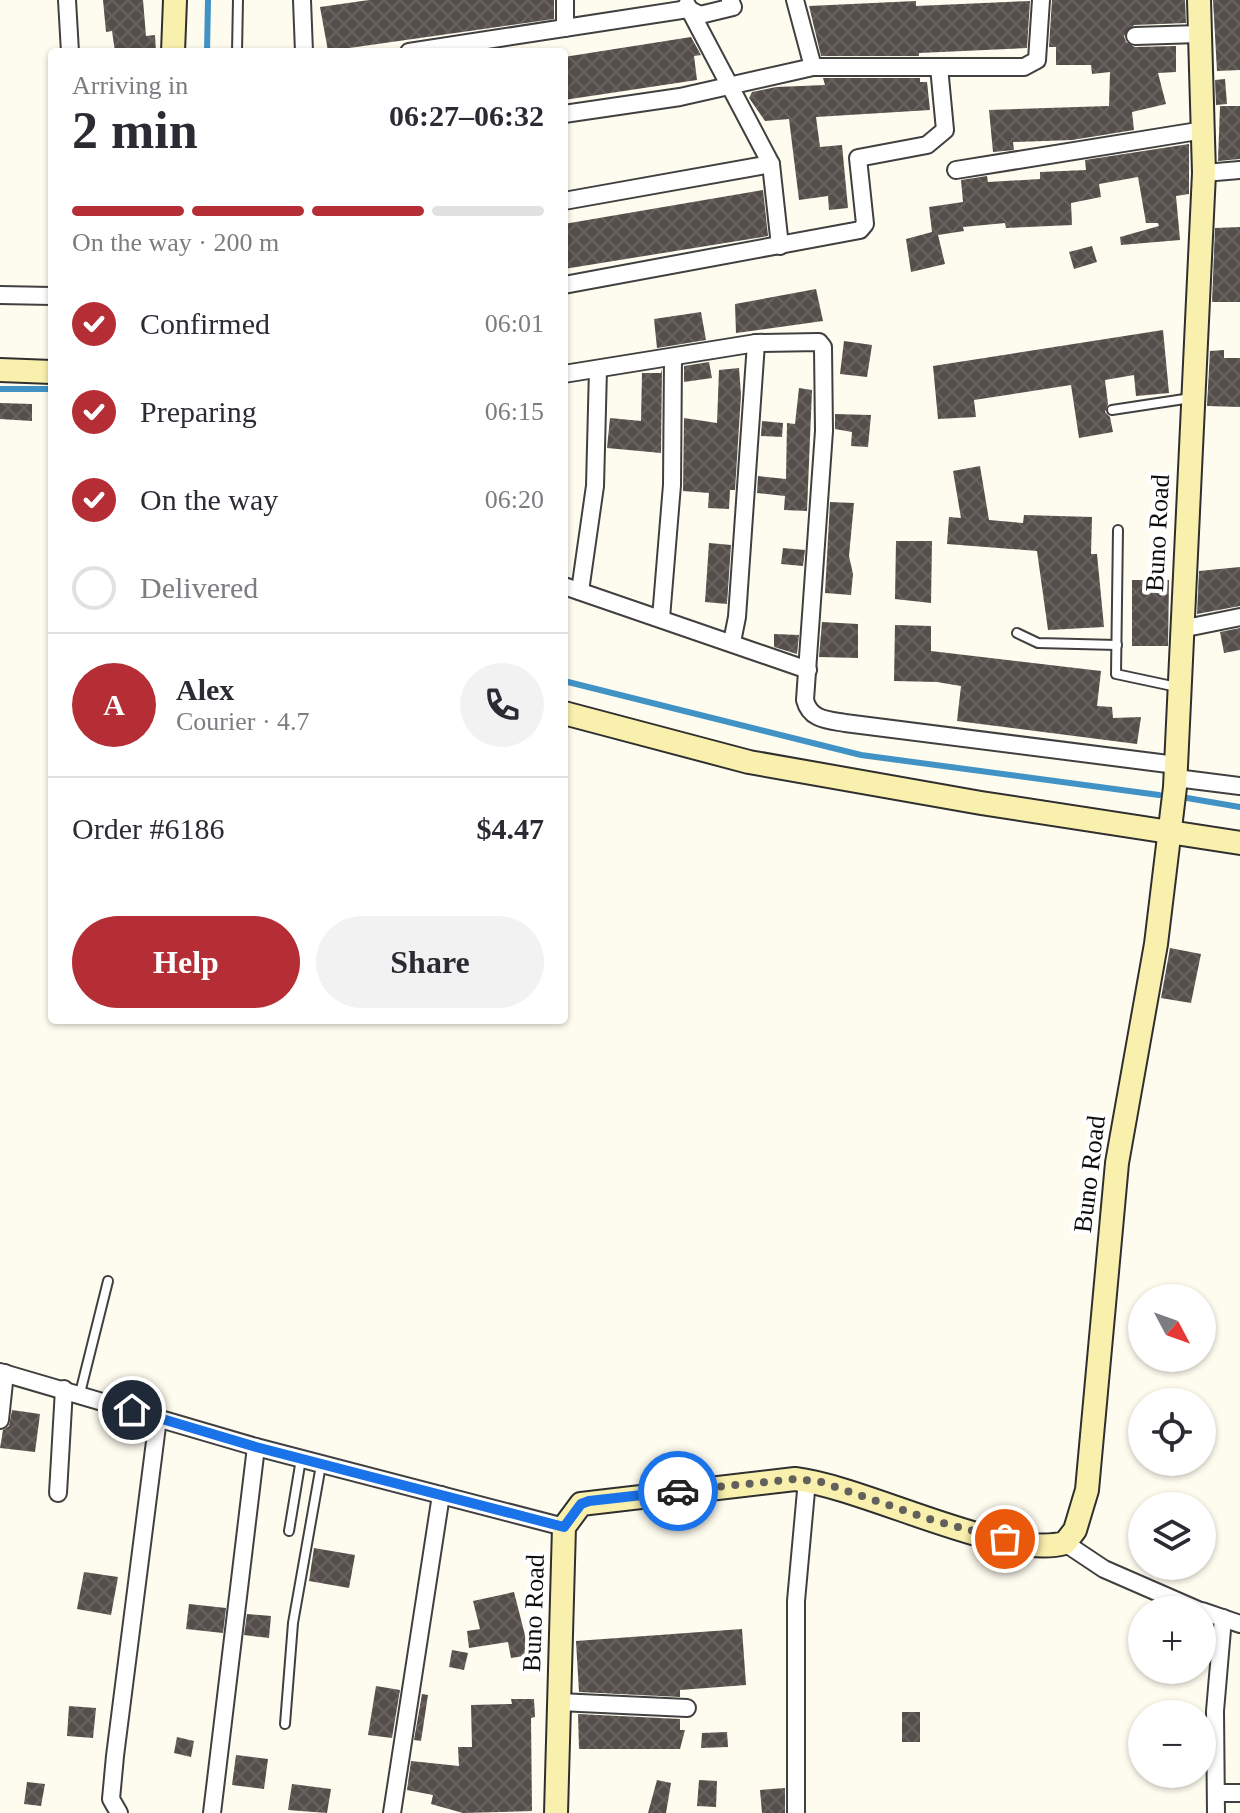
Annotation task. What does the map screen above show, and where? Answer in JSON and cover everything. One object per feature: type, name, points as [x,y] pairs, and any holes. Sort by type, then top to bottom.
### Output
[{"type":"street","points":[[67,0],[70,48]]},
{"type":"street","points":[[173,48],[175,0]]},
{"type":"street","points":[[302,0],[304,48]]},
{"type":"street","points":[[565,0],[565,28]]},
{"type":"street","points":[[435,48],[687,5],[700,15],[733,7],[730,0]]},
{"type":"street","points":[[795,0],[813,67]]},
{"type":"street","points":[[568,113],[680,97],[813,67],[1024,67],[1035,62],[1041,0]]},
{"type":"street","name":"Buno Road","points":[[556,1813],[564,1527],[581,1504],[807,1480],[935,1521],[1029,1546],[1051,1547],[1065,1543],[1075,1530],[1087,1490],[1117,1163],[1156,944],[1172,833],[1204,173],[1199,0]]},
{"type":"street","points":[[687,5],[727,86],[742,106],[771,164],[780,246]]},
{"type":"street","points":[[1135,36],[1199,34]]},
{"type":"street","points":[[568,284],[862,228],[865,224],[857,160],[927,145],[942,134],[939,67]]},
{"type":"street","points":[[956,170],[1204,130]]},
{"type":"street","points":[[568,200],[771,164]]},
{"type":"street","points":[[1204,173],[1240,170]]},
{"type":"street","points":[[0,295],[48,296]]},
{"type":"street","points":[[568,373],[756,343],[817,341],[823,347],[824,431],[805,700],[807,710],[818,718],[1176,772],[1240,786]]},
{"type":"street","points":[[732,642],[737,617],[756,343]]},
{"type":"street","points":[[661,618],[672,485],[673,358]]},
{"type":"street","points":[[598,369],[595,486],[572,589],[808,670]]},
{"type":"street","points":[[0,370],[48,372]]},
{"type":"street","points":[[1181,629],[1240,617]]},
{"type":"street","points":[[568,714],[749,762],[1240,843]]},
{"type":"street","points":[[0,1420],[2,1372],[256,1447],[564,1527]]},
{"type":"street","points":[[58,1493],[72,1391]]},
{"type":"street","points":[[119,1813],[111,1799],[115,1756],[158,1418]]},
{"type":"street","points":[[212,1813],[256,1447]]},
{"type":"street","points":[[796,1813],[796,1601],[807,1480]]},
{"type":"street","points":[[392,1813],[441,1495]]},
{"type":"street","points":[[1065,1543],[1104,1569],[1166,1596]]},
{"type":"street","points":[[1216,1616],[1240,1624]]},
{"type":"street","points":[[1216,1813],[1215,1711],[1223,1618]]},
{"type":"street","points":[[559,1702],[687,1708]]},
{"type":"street","points":[[1217,1793],[1240,1793]]},
{"type":"lane","points":[[237,48],[238,0]]},
{"type":"lane","points":[[1112,410],[1192,398]]},
{"type":"lane","points":[[1118,530],[1118,676],[1179,687]]},
{"type":"lane","points":[[1017,633],[1038,643],[1117,645]]},
{"type":"lane","points":[[72,1391],[108,1281]]},
{"type":"lane","points":[[289,1531],[301,1459]]},
{"type":"lane","points":[[285,1724],[293,1623],[321,1464]]},
{"type":"building","points":[[103,0],[143,0],[146,36],[155,35],[156,48],[114,48],[112,31],[106,32]]},
{"type":"building","points":[[369,0],[554,0],[554,19],[349,48],[327,48],[320,7]]},
{"type":"building","points":[[1052,0],[1185,0],[1186,23],[1134,25],[1124,36],[1126,42],[1135,47],[1176,46],[1176,72],[1158,73],[1166,104],[1132,112],[1134,130],[1072,140],[1013,142],[1014,150],[993,152],[989,110],[1109,106],[1110,72],[1092,74],[1091,65],[1056,65],[1056,47],[1049,47]]},
{"type":"building","points":[[1213,0],[1240,0],[1240,70],[1217,71]]},
{"type":"building","points":[[916,1],[916,6],[1030,1],[1027,48],[919,53],[919,56],[821,56],[809,6]]},
{"type":"building","points":[[691,37],[701,55],[694,56],[697,80],[568,99],[568,56]]},
{"type":"building","points":[[823,78],[920,78],[920,82],[927,82],[930,110],[816,117],[820,147],[842,145],[848,208],[829,210],[828,196],[799,200],[789,119],[765,121],[749,98],[752,92],[776,87],[825,85]]},
{"type":"building","points":[[1225,79],[1227,104],[1216,105],[1215,80]]},
{"type":"building","points":[[1220,106],[1240,106],[1240,159],[1218,161]]},
{"type":"building","points":[[1189,144],[1189,194],[1176,196],[1180,240],[1121,245],[1120,237],[1159,226],[1158,223],[1146,223],[1138,177],[1099,184],[1101,197],[1071,203],[1072,225],[1006,228],[1005,223],[963,227],[964,231],[938,235],[945,264],[911,272],[906,239],[932,232],[929,207],[963,202],[961,180],[987,176],[988,182],[1040,179],[1040,172],[1086,170],[1085,160]]},
{"type":"building","points":[[763,190],[768,236],[568,268],[568,223]]},
{"type":"building","points":[[1240,227],[1240,302],[1212,302],[1215,228]]},
{"type":"building","points":[[1092,246],[1097,262],[1074,269],[1069,252]]},
{"type":"building","points":[[816,289],[823,321],[736,333],[735,304]]},
{"type":"building","points":[[701,312],[706,340],[657,348],[654,319]]},
{"type":"building","points":[[1163,330],[1169,393],[1136,396],[1134,375],[1105,380],[1108,404],[1105,412],[1110,417],[1113,432],[1079,438],[1071,385],[974,400],[976,417],[938,419],[933,366]]},
{"type":"building","points":[[844,341],[872,345],[867,377],[840,374]]},
{"type":"building","points":[[1224,350],[1224,358],[1240,358],[1240,407],[1207,406],[1210,351]]},
{"type":"building","points":[[709,362],[712,378],[684,382],[684,366]]},
{"type":"building","points":[[739,368],[741,395],[735,490],[730,490],[729,509],[708,508],[709,493],[683,491],[684,418],[717,423],[719,370]]},
{"type":"building","points":[[662,369],[661,453],[607,448],[610,418],[641,421],[642,373],[661,373]]},
{"type":"building","points":[[799,388],[812,390],[807,511],[784,510],[785,496],[757,493],[758,476],[786,479],[787,423],[795,424]]},
{"type":"building","points":[[0,403],[32,404],[32,421],[0,419]]},
{"type":"building","points":[[835,414],[871,415],[868,447],[851,446],[852,432],[835,429]]},
{"type":"building","points":[[762,421],[783,423],[782,437],[761,436]]},
{"type":"building","points":[[980,466],[989,520],[1023,523],[1024,515],[1092,517],[1091,554],[1097,554],[1104,627],[1048,630],[1037,551],[947,544],[949,517],[961,518],[953,471]]},
{"type":"building","points":[[830,502],[854,503],[849,556],[853,574],[851,595],[825,593]]},
{"type":"building","points":[[896,541],[932,541],[931,603],[895,599]]},
{"type":"building","points":[[709,543],[731,545],[727,604],[705,602]]},
{"type":"building","points":[[783,548],[805,550],[803,566],[781,564]]},
{"type":"building","points":[[1240,567],[1240,606],[1197,614],[1199,571]]},
{"type":"building","points":[[1132,580],[1169,580],[1168,646],[1132,646]]},
{"type":"building","points":[[822,622],[858,624],[858,658],[819,657]]},
{"type":"building","points":[[895,625],[931,626],[931,651],[1101,671],[1097,706],[1112,707],[1113,718],[1141,717],[1137,744],[957,721],[961,686],[894,681]]},
{"type":"building","points":[[1240,628],[1240,650],[1224,653],[1220,632]]},
{"type":"building","points":[[774,634],[799,635],[797,654],[774,647]]},
{"type":"building","points":[[1170,948],[1201,954],[1191,1003],[1161,998]]},
{"type":"building","points":[[12,1410],[40,1414],[35,1452],[0,1448],[3,1430],[9,1426]]},
{"type":"building","points":[[314,1548],[355,1555],[349,1588],[309,1581]]},
{"type":"building","points":[[84,1572],[118,1577],[111,1615],[77,1609]]},
{"type":"building","points":[[514,1592],[530,1655],[511,1658],[508,1642],[469,1648],[467,1631],[480,1629],[473,1601]]},
{"type":"building","points":[[189,1604],[226,1608],[223,1633],[186,1629]]},
{"type":"building","points":[[247,1614],[271,1616],[269,1638],[244,1635]]},
{"type":"building","points":[[742,1629],[746,1685],[680,1690],[680,1697],[579,1692],[576,1641]]},
{"type":"building","points":[[452,1650],[468,1653],[464,1670],[449,1667]]},
{"type":"building","points":[[376,1686],[400,1690],[392,1738],[368,1735]]},
{"type":"building","points":[[422,1694],[428,1695],[421,1741],[414,1740]]},
{"type":"building","points":[[511,1699],[534,1699],[535,1717],[531,1718],[532,1811],[463,1813],[431,1804],[433,1795],[407,1790],[411,1761],[459,1766],[458,1747],[472,1747],[471,1705],[512,1704]]},
{"type":"building","points":[[69,1706],[96,1708],[93,1738],[67,1736]]},
{"type":"building","points":[[902,1712],[920,1712],[920,1742],[902,1742]]},
{"type":"building","points":[[578,1714],[680,1719],[680,1730],[685,1730],[680,1749],[579,1749]]},
{"type":"building","points":[[727,1732],[728,1747],[701,1748],[702,1733]]},
{"type":"building","points":[[177,1737],[194,1741],[191,1757],[174,1753]]},
{"type":"building","points":[[236,1755],[268,1759],[264,1789],[232,1785]]},
{"type":"building","points":[[657,1780],[671,1783],[666,1813],[648,1813]]},
{"type":"building","points":[[699,1780],[717,1781],[716,1807],[697,1806]]},
{"type":"building","points":[[27,1782],[45,1784],[41,1806],[24,1804]]},
{"type":"building","points":[[292,1784],[331,1789],[327,1813],[288,1810]]},
{"type":"building","points":[[785,1788],[785,1813],[762,1813],[760,1790]]},
{"type":"waterway","points":[[207,48],[208,0]]},
{"type":"waterway","points":[[0,389],[48,389]]},
{"type":"waterway","points":[[568,682],[861,755],[1159,795]]},
{"type":"waterway","points":[[1187,798],[1240,807]]},
{"type":"way so far","points":[[678,1491],[795,1479],[821,1482],[935,1521],[1005,1539]]},
{"type":"route","points":[[132,1410],[256,1447],[564,1527],[581,1504],[589,1501],[678,1491]]}]
